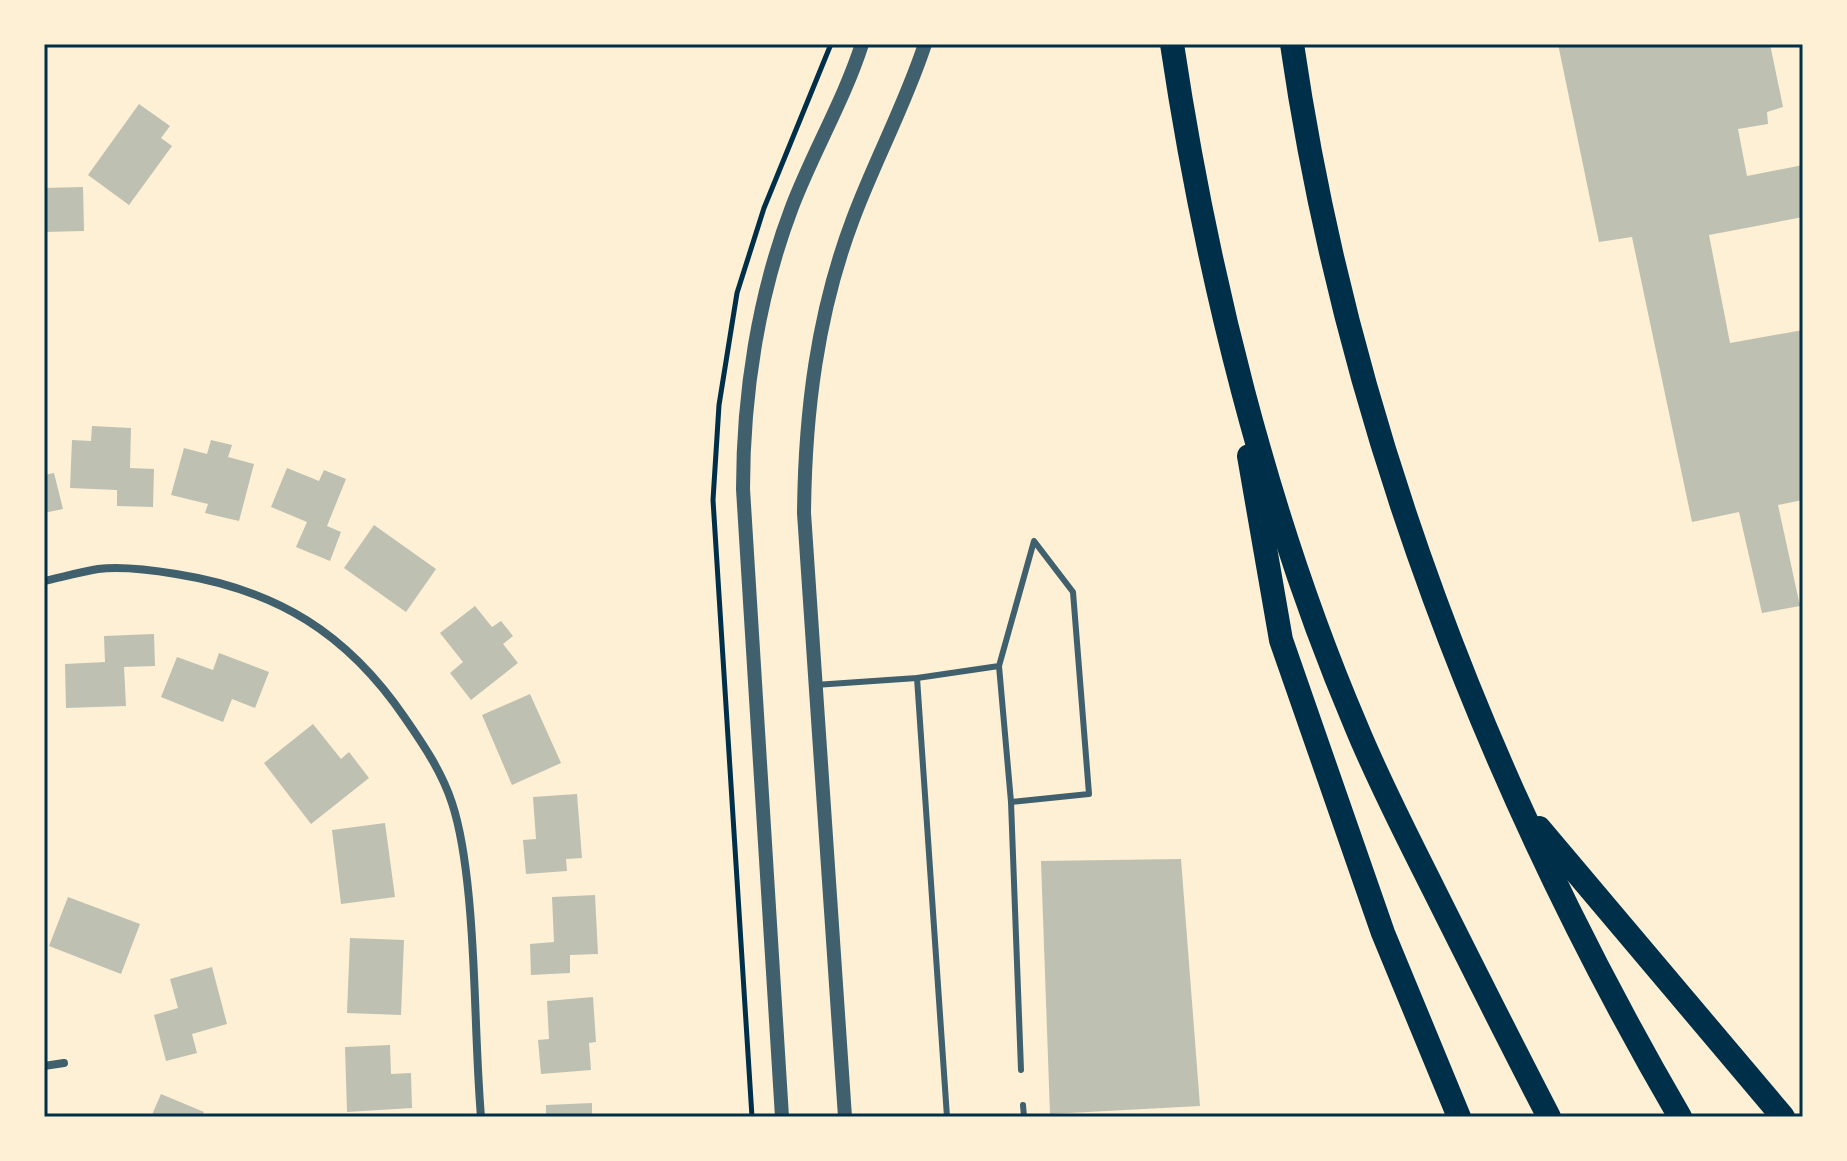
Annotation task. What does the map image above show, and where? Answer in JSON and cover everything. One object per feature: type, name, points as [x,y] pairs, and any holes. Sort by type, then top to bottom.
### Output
[{"type":"highway","points":[[1172,44],[1181,106],[1224,312],[1281,640],[1383,933],[1459,1117]]},
{"type":"highway","points":[[1292,44],[1324,219],[1354,344],[1416,551],[1517,802],[1608,990],[1680,1117]]},
{"type":"highway","points":[[1224,312],[1293,558],[1356,726],[1390,803],[1549,1117]]},
{"type":"highway","points":[[1517,802],[1783,1117]]},
{"type":"street","points":[[782,1117],[743,448],[756,343],[778,251],[791,209],[862,44]]},
{"type":"street","points":[[845,1117],[804,513],[811,384],[827,302],[853,218],[925,44]]},
{"type":"street","points":[[44,581],[100,569],[155,571],[217,581],[251,591],[284,607],[339,642],[384,687],[428,753],[452,802],[465,862],[475,956],[481,1117]]},
{"type":"street","points":[[44,1066],[64,1063]]},
{"type":"lane","points":[[1011,802],[1089,794],[1073,592],[1034,541],[999,666],[1011,802],[1021,1070]]},
{"type":"lane","points":[[815,685],[917,678],[999,666]]},
{"type":"lane","points":[[917,678],[947,1117]]},
{"type":"lane","points":[[1023,1105],[1024,1117]]},
{"type":"building","points":[[1558,44],[1770,44],[1783,107],[1767,112],[1768,124],[1738,129],[1747,176],[1803,165],[1803,217],[1709,235],[1730,343],[1803,330],[1803,500],[1778,505],[1800,606],[1762,613],[1739,512],[1692,522],[1632,237],[1599,242]]},
{"type":"building","points":[[139,104],[170,126],[161,138],[172,146],[129,205],[88,175]]},
{"type":"building","points":[[83,187],[84,231],[44,232],[44,188]]},
{"type":"building","points":[[92,426],[131,428],[130,468],[154,469],[153,507],[117,506],[117,490],[70,488],[72,440],[91,441]]},
{"type":"building","points":[[211,440],[232,445],[228,457],[254,464],[239,521],[205,513],[208,504],[171,495],[184,448],[207,454]]},
{"type":"building","points":[[287,468],[319,481],[324,470],[346,479],[327,526],[341,532],[330,561],[296,547],[307,522],[271,507]]},
{"type":"building","points":[[54,473],[63,509],[44,513],[44,475]]},
{"type":"building","points":[[374,525],[436,569],[406,612],[344,568]]},
{"type":"building","points":[[475,606],[492,627],[501,621],[513,636],[503,644],[518,663],[471,700],[450,673],[463,662],[440,633]]},
{"type":"building","points":[[154,634],[155,666],[124,667],[126,706],[66,708],[65,664],[105,662],[104,636]]},
{"type":"building","points":[[219,653],[269,672],[255,708],[232,699],[223,722],[161,697],[177,657],[213,670]]},
{"type":"building","points":[[530,694],[561,763],[512,785],[482,715]]},
{"type":"building","points":[[313,724],[341,759],[349,752],[369,778],[311,824],[264,763]]},
{"type":"building","points":[[577,794],[582,858],[566,859],[567,871],[526,874],[523,840],[536,839],[533,797]]},
{"type":"building","points":[[385,823],[395,897],[341,904],[332,830]]},
{"type":"building","points":[[1181,859],[1200,1106],[1050,1114],[1041,861]]},
{"type":"building","points":[[595,895],[598,954],[570,955],[570,973],[531,975],[530,944],[554,942],[552,897]]},
{"type":"building","points":[[68,897],[140,924],[121,974],[49,946]]},
{"type":"building","points":[[350,938],[404,940],[401,1015],[347,1013]]},
{"type":"building","points":[[212,967],[227,1024],[192,1034],[197,1053],[166,1061],[154,1015],[178,1008],[170,979]]},
{"type":"building","points":[[593,997],[596,1042],[589,1043],[591,1070],[541,1074],[538,1040],[549,1039],[547,1001]]},
{"type":"building","points":[[390,1045],[391,1074],[411,1073],[412,1108],[347,1112],[345,1047]]},
{"type":"building","points":[[161,1094],[204,1112],[201,1117],[151,1117]]},
{"type":"building","points":[[592,1103],[592,1117],[546,1117],[546,1105]]}]
